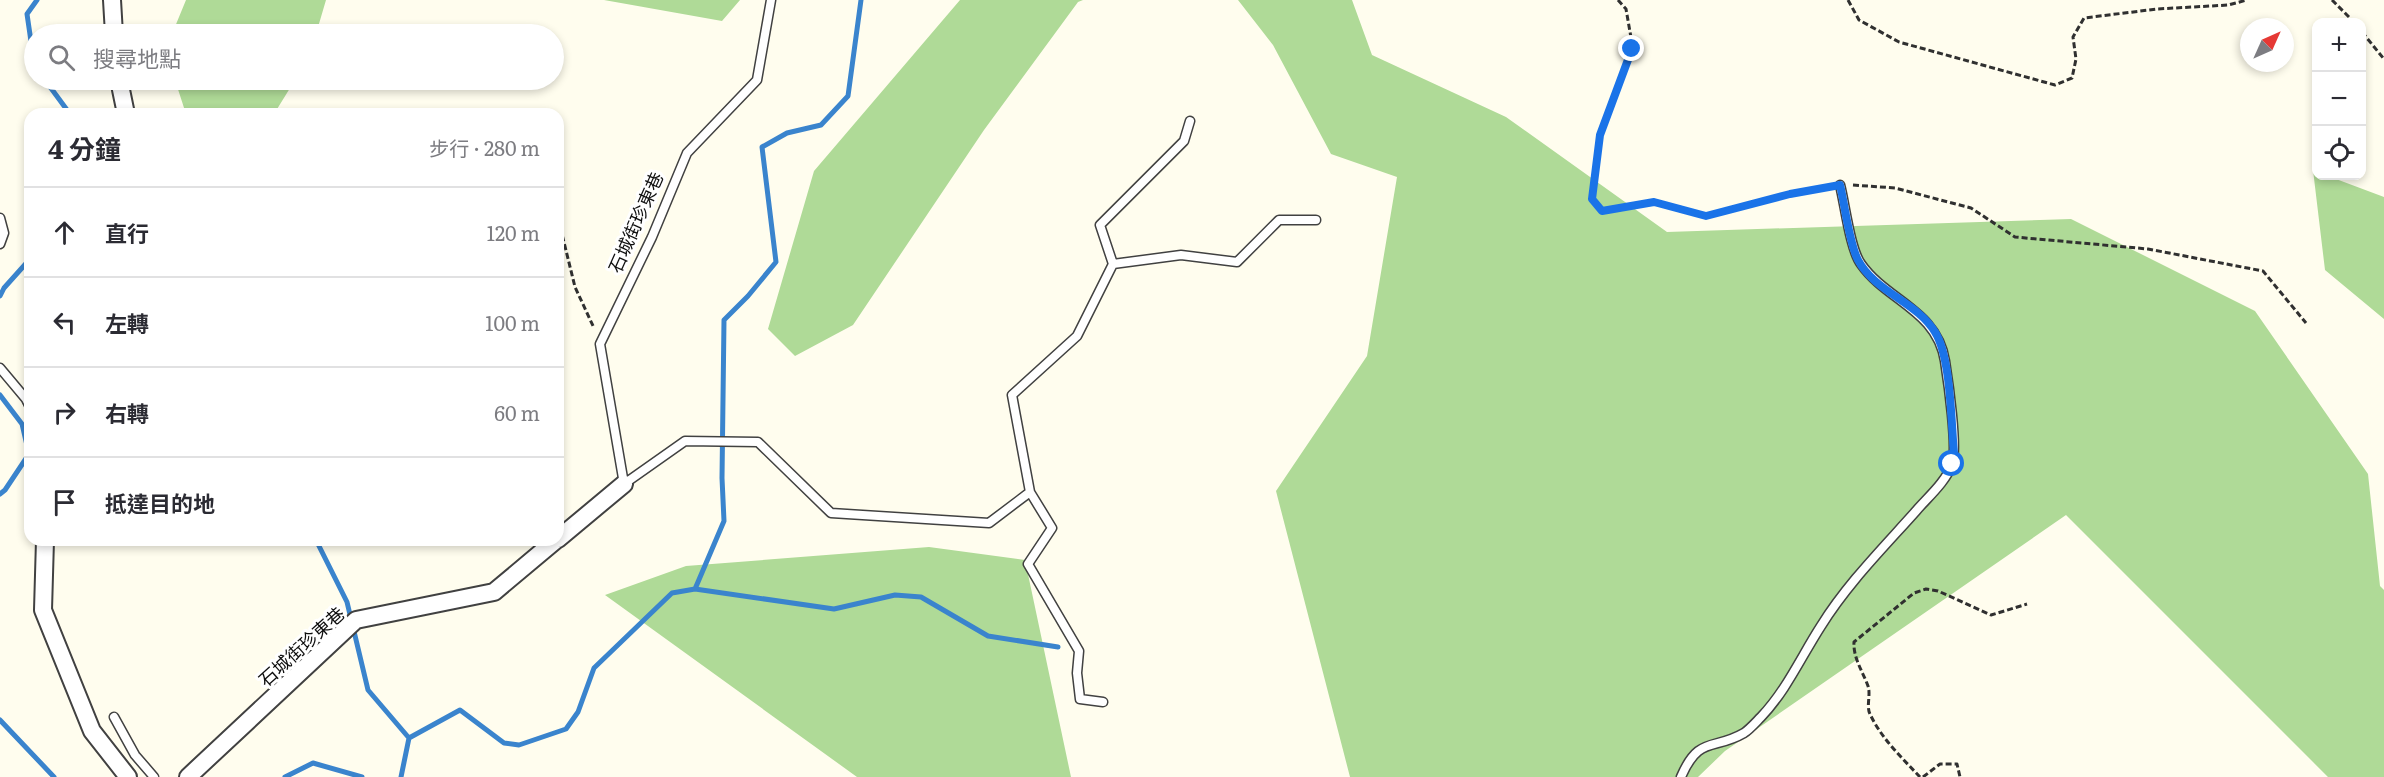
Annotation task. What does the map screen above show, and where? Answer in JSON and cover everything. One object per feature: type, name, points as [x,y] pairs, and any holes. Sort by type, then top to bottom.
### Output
[{"type":"street","points":[[112,0],[113,24]]},
{"type":"street","points":[[121,90],[125,108]]},
{"type":"street","name":"石城街珍東巷","points":[[564,533],[624,484]]},
{"type":"street","points":[[45,546],[43,610],[92,732],[128,777]]},
{"type":"street","name":"石城街珍東巷","points":[[188,777],[356,620],[494,592],[549,546]]},
{"type":"lane","name":"石城街珍東巷","points":[[600,344],[652,237],[687,153],[757,80],[771,0]]},
{"type":"lane","points":[[1103,702],[1080,699],[1077,673],[1079,651],[1028,564],[1052,528],[1030,492],[1012,395],[1077,336],[1113,264],[1100,225],[1184,141],[1190,121]]},
{"type":"lane","points":[[1682,777],[1688,760],[1695,752],[1706,745],[1745,733],[1762,716],[1789,680],[1821,625],[1852,584],[1943,480],[1954,457],[1945,361],[1939,340],[1921,316],[1874,279],[1859,261],[1840,185]]},
{"type":"lane","points":[[0,218],[4,233],[0,244]]},
{"type":"lane","points":[[1113,264],[1181,255],[1237,262],[1280,220],[1316,220]]},
{"type":"lane","points":[[600,344],[624,484]]},
{"type":"lane","points":[[0,368],[24,397]]},
{"type":"lane","name":"石城街珍東巷","points":[[624,484],[685,441],[758,442],[831,513],[988,523],[1030,492]]},
{"type":"lane","points":[[114,717],[135,755],[154,777]]},
{"type":"path","points":[[1617,0],[1626,9],[1632,49],[1600,135],[1592,199],[1602,211],[1654,202],[1706,216],[1790,194],[1840,185],[1895,188],[1971,208],[2015,237],[2148,249],[2263,271],[2306,323]]},
{"type":"path","points":[[1848,0],[1859,20],[1899,42],[2055,85],[2072,78],[2076,59],[2073,37],[2084,18],[2157,9],[2228,5],[2247,0]]},
{"type":"path","points":[[2332,0],[2350,18]]},
{"type":"path","points":[[2366,38],[2384,59]]},
{"type":"path","points":[[564,242],[575,287],[600,344]]},
{"type":"path","points":[[1960,777],[1957,764],[1940,764],[1921,777],[1893,748],[1868,712],[1870,691],[1853,654],[1854,642],[1914,593],[1926,589],[1938,591],[1991,615],[2028,604]]},
{"type":"green space","points":[[186,0],[326,0],[319,24],[176,24]]},
{"type":"green space","points":[[604,0],[740,0],[722,21]]},
{"type":"green space","points":[[960,0],[1083,0],[1078,2],[984,130],[853,325],[795,356],[768,329],[814,171]]},
{"type":"green space","points":[[1238,0],[1352,0],[1372,55],[1506,117],[1667,232],[2071,219],[2255,311],[2368,474],[2380,586],[2384,590],[2384,777],[2328,777],[2066,515],[1725,751],[1698,777],[1350,777],[1276,491],[1367,356],[1397,177],[1331,154],[1273,45]]},
{"type":"green space","points":[[178,90],[289,90],[278,108],[184,108]]},
{"type":"green space","points":[[2314,180],[2339,180],[2384,197],[2384,319],[2325,270]]},
{"type":"green space","points":[[929,547],[1025,560],[1071,777],[857,777],[605,595],[686,566]]},
{"type":"waterway","points":[[28,24],[27,14],[37,0]]},
{"type":"waterway","points":[[401,777],[409,738],[460,710],[504,743],[519,745],[566,729],[578,712],[594,668],[672,593],[695,589],[724,521],[722,478],[724,320],[748,296],[776,262],[762,147],[787,133],[821,125],[848,96],[861,0]]},
{"type":"waterway","points":[[52,90],[66,108]]},
{"type":"waterway","points":[[0,296],[4,288],[24,266]]},
{"type":"waterway","points":[[0,395],[22,424],[24,433]]},
{"type":"waterway","points":[[0,494],[24,462]]},
{"type":"waterway","points":[[319,546],[347,602],[368,690],[409,738]]},
{"type":"waterway","points":[[695,589],[834,609],[895,595],[921,597],[988,636],[1058,647]]},
{"type":"waterway","points":[[0,720],[54,777]]},
{"type":"waterway","points":[[285,777],[313,763],[362,777]]},
{"type":"route","points":[[1632,49],[1600,135],[1592,199],[1602,211],[1654,202],[1706,216],[1790,194],[1840,185],[1859,261],[1868,273],[1921,316],[1939,340],[1945,361],[1954,453],[1952,464]]}]
